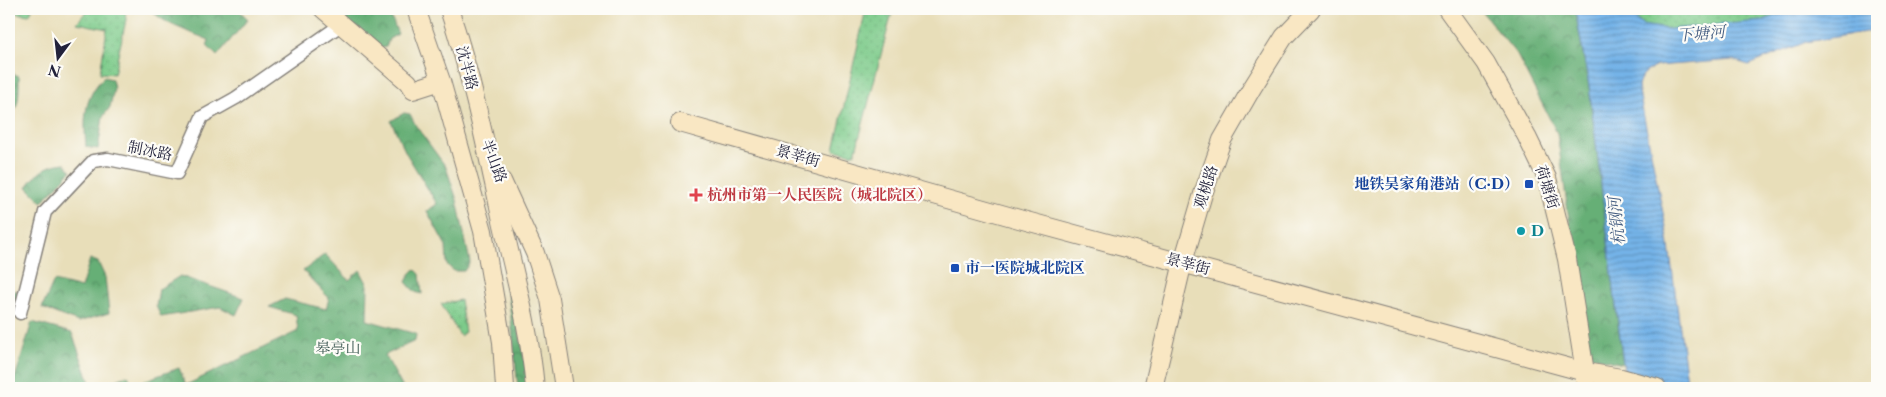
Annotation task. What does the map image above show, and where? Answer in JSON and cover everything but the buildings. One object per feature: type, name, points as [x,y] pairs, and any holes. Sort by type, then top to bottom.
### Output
[{"type":"street","points":[[323,9],[408,82],[413,90],[441,80]]},
{"type":"street","name":"沈半路","points":[[416,9],[441,80]]},
{"type":"street","name":"沈半路","points":[[449,9],[466,58],[482,129]]},
{"type":"street","name":"观桃路","points":[[1153,388],[1183,262],[1203,194],[1222,140],[1284,37],[1311,9]]},
{"type":"street","name":"荷塘街","points":[[1447,9],[1486,63],[1527,137],[1547,178],[1568,259],[1585,380]]},
{"type":"street","name":"制冰路","points":[[20,313],[45,212],[93,161],[108,159],[177,173],[202,117],[236,98],[342,24]]},
{"type":"street","name":"半山路","points":[[441,80],[483,231],[502,342],[504,388]]},
{"type":"street","name":"景莘街","points":[[680,122],[1019,220],[1183,262],[1585,380],[1621,378],[1657,388]]},
{"type":"street","name":"半山路","points":[[482,129],[532,354],[535,388]]},
{"type":"street","name":"半山路","points":[[482,129],[508,196],[535,253],[550,299],[564,388]]},
{"type":"green space","points":[[9,9],[32,10],[29,15],[9,12]]},
{"type":"green space","points":[[93,9],[125,9],[126,20],[114,74],[100,73],[107,29],[77,23],[84,14]]},
{"type":"green space","points":[[151,9],[238,9],[248,19],[217,56],[207,46],[209,40],[169,23]]},
{"type":"green space","points":[[331,9],[388,9],[398,34],[389,39],[386,47],[378,49]]},
{"type":"green space","points":[[866,9],[893,9],[855,154],[834,150]]},
{"type":"green space","points":[[1480,9],[1575,9],[1589,86],[1623,364],[1588,355],[1557,133],[1517,55]]},
{"type":"green space","points":[[1629,9],[1794,9],[1761,21],[1744,45],[1642,25]]},
{"type":"green space","points":[[9,72],[19,76],[19,93],[17,104],[9,119]]},
{"type":"green space","points":[[104,77],[112,79],[114,89],[110,107],[103,117],[98,149],[86,147],[86,110],[92,93]]},
{"type":"green space","points":[[404,113],[410,114],[416,126],[446,167],[457,200],[470,262],[464,271],[454,271],[447,265],[446,246],[427,211],[437,204],[406,153],[391,121]]},
{"type":"green space","points":[[65,163],[71,171],[42,202],[27,187],[43,170],[53,165]]},
{"type":"green space","name":"皋亭山","points":[[325,254],[349,280],[360,270],[368,285],[367,320],[416,334],[415,341],[385,355],[403,388],[99,388],[128,375],[132,385],[179,368],[186,385],[298,331],[296,315],[269,307],[285,299],[326,309],[329,298],[303,271]]},
{"type":"green space","points":[[90,259],[98,262],[105,277],[109,313],[78,322],[42,308],[54,281],[81,288]]},
{"type":"green space","points":[[415,269],[420,274],[422,294],[415,292],[406,282]]},
{"type":"green space","points":[[180,276],[244,298],[236,315],[220,307],[161,317],[156,306],[159,289]]},
{"type":"green space","points":[[511,281],[529,388],[518,388],[508,290]]},
{"type":"green space","points":[[9,289],[18,292],[15,305],[9,304]]},
{"type":"green space","points":[[460,300],[465,332],[460,336],[441,304]]},
{"type":"green space","points":[[32,322],[72,333],[92,388],[12,388]]},
{"type":"water","points":[[1575,9],[1625,9],[1642,25],[1669,29],[1761,21],[1794,9],[1877,9],[1877,33],[1871,31],[1806,42],[1749,65],[1733,60],[1657,66],[1640,79],[1638,87],[1668,238],[1688,388],[1626,388],[1589,86]]},
{"type":"place","name":"地铁吴家角港站（C·D）","points":[[1529,184]]},
{"type":"place","name":"杭州市第一人民医院（城北院区）","points":[[696,195]]},
{"type":"place","name":"D","points":[[1521,231]]},
{"type":"place","name":"市一医院城北院区","points":[[955,268]]},
{"type":"water label","name":"下塘河","points":[[1701,33]]},
{"type":"water label","name":"杭钢河","points":[[1616,221]]}]
